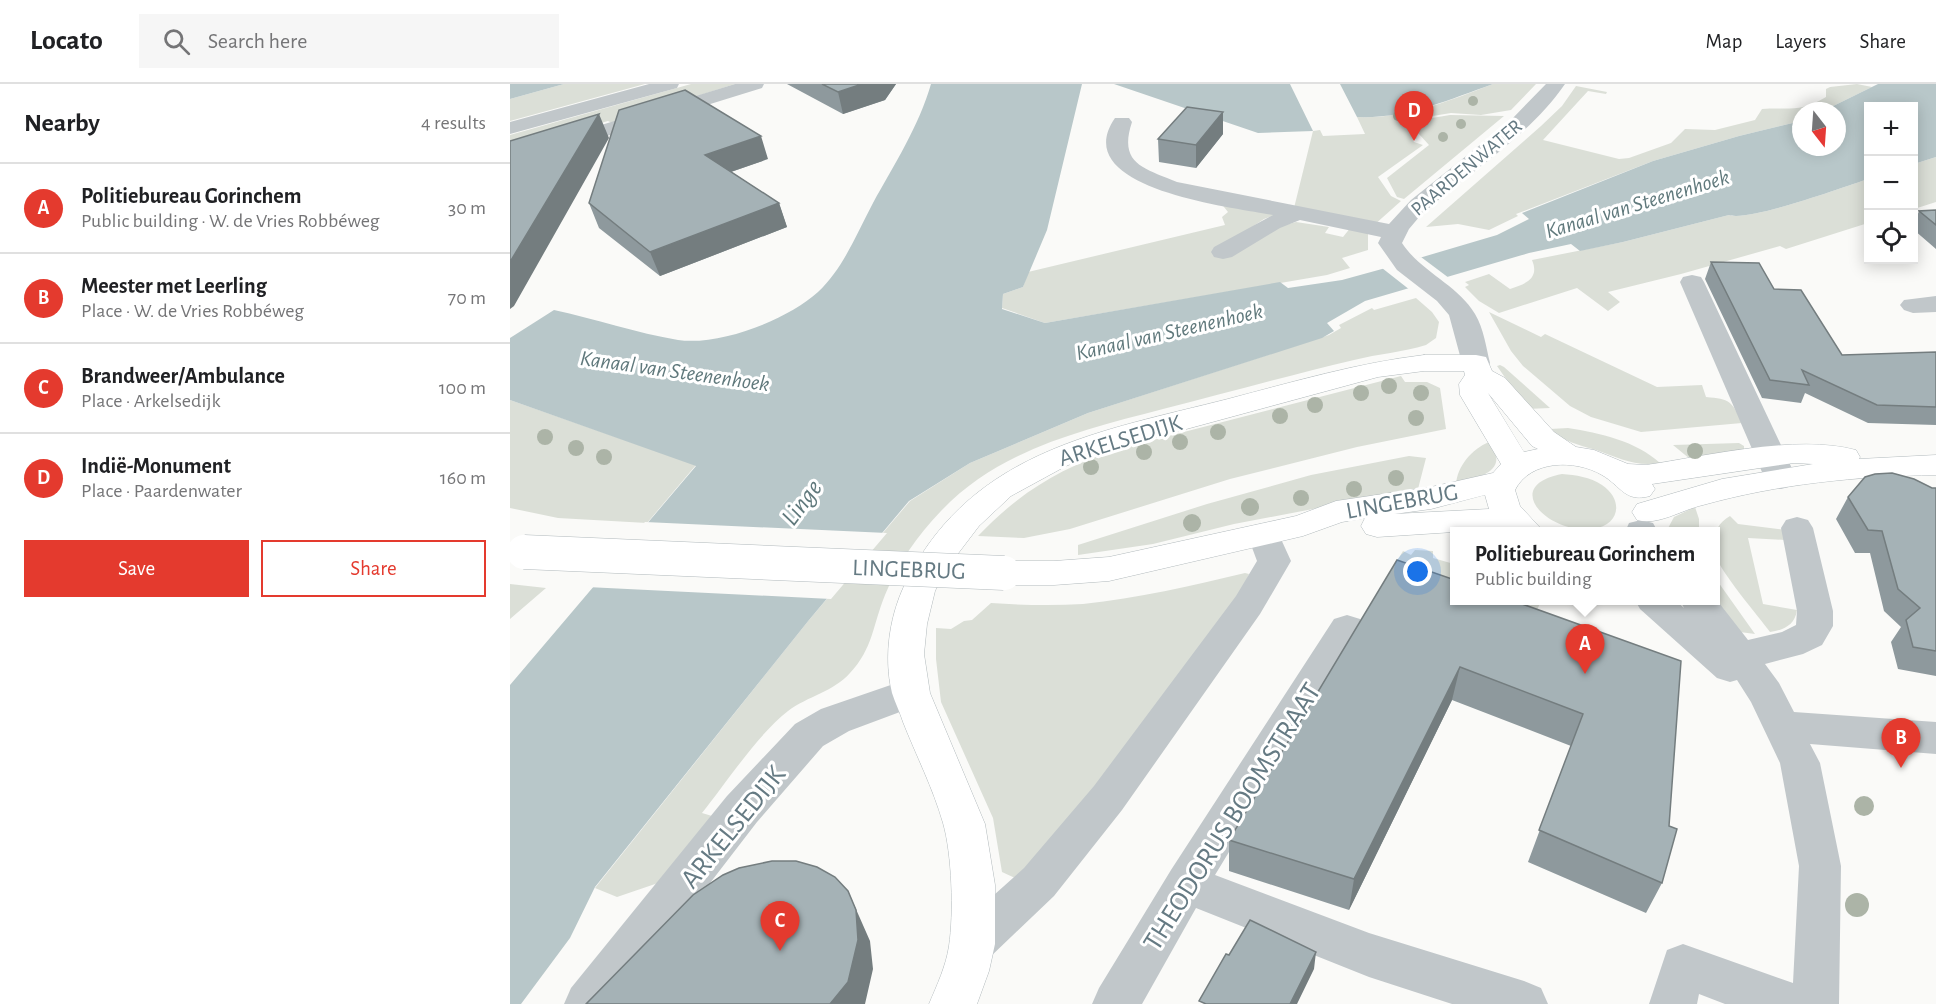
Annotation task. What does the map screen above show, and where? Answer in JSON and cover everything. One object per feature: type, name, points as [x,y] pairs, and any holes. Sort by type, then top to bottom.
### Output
[{"type":"main road","name":"ARKELSEDIJK","points":[[953,1004],[966,971],[972,945],[973,885],[964,824],[911,693],[906,654],[909,624],[922,583],[947,543],[968,518],[1000,489],[1024,474],[1087,446],[1377,369],[1424,363],[1478,369]]},
{"type":"main road","points":[[1522,527],[1504,506],[1501,498],[1510,473],[1474,395],[1473,384],[1478,369],[1495,384],[1543,439],[1566,454],[1596,460],[1623,474],[1644,496],[1643,527]]},
{"type":"main road","name":"LINGEBRUG","points":[[517,552],[1004,573],[1054,573],[1109,569],[1164,559],[1304,525],[1336,512],[1431,498],[1510,473],[1533,457],[1566,454]]},
{"type":"main road","points":[[1623,474],[1646,475],[1776,467],[1845,470],[1903,465],[1936,465]]},
{"type":"main road","points":[[1643,527],[1697,495],[1776,467]]},
{"type":"main road","name":"LINGEBRUG","points":[[1304,525],[1344,528],[1436,521],[1493,520],[1522,527]]},
{"type":"street","points":[[510,128],[670,84]]},
{"type":"street","points":[[510,160],[755,84]]},
{"type":"street","name":"PAARDENWATER","points":[[1398,250],[1419,205],[1528,115],[1556,84]]},
{"type":"street","points":[[1122,122],[1117,136],[1117,151],[1124,163],[1147,177],[1171,187],[1299,213],[1398,250],[1462,314],[1478,369]]},
{"type":"street","points":[[1223,252],[1272,223],[1299,213]]},
{"type":"street","points":[[1692,282],[1776,467]]},
{"type":"street","points":[[1659,605],[1731,658],[1790,644],[1809,634],[1815,626],[1815,611],[1797,528]]},
{"type":"street","points":[[972,945],[1039,882],[1108,798],[1204,668],[1248,605],[1274,561],[1263,534]]},
{"type":"street","points":[[1700,605],[1731,658],[1756,693],[1774,711],[1800,763],[1820,866],[1815,1004]]},
{"type":"street","name":"THEODORUS BOOMSTRAAT","points":[[1116,1004],[1186,884],[1347,628]]},
{"type":"street","name":"ARKELSEDIJK","points":[[588,1004],[742,809],[809,735],[835,720],[911,693]]},
{"type":"street","points":[[1774,711],[1820,727],[1900,737],[1936,738]]},
{"type":"street","points":[[1186,884],[1369,955],[1524,1004]]},
{"type":"street","points":[[1673,1004],[1683,966],[1788,1004]]},
{"type":"shaded area","points":[[564,84],[645,84],[510,121],[510,99]]},
{"type":"shaded area","points":[[691,84],[735,84],[612,123],[608,121],[510,149],[510,135]]},
{"type":"shaded area","points":[[1493,84],[1536,84],[1511,110],[1481,115],[1451,113],[1402,121],[1417,138],[1413,140],[1414,142],[1423,145],[1378,177],[1391,196],[1401,201],[1373,226],[1294,208],[1313,131],[1320,130],[1323,136],[1365,134],[1357,117],[1410,112]]},
{"type":"shaded area","points":[[1857,84],[1872,87],[1841,102],[1817,102],[1826,97],[1826,89]]},
{"type":"shaded area","points":[[1576,86],[1607,92],[1606,94],[1588,91],[1543,140],[1619,159],[1629,158],[1671,143],[1685,129],[1715,130],[1755,120],[1762,109],[1792,108],[1792,123],[1653,161],[1516,214],[1518,216],[1489,230],[1458,224],[1426,227],[1541,126],[1562,106]]},
{"type":"shaded area","points":[[1450,115],[1504,116],[1404,199],[1397,197],[1387,178],[1429,145],[1408,122]]},
{"type":"shaded area","points":[[1936,157],[1936,202],[1918,208],[1918,163]]},
{"type":"shaded area","points":[[1864,180],[1864,224],[1786,249],[1780,246],[1608,292],[1620,302],[1608,311],[1577,288],[1499,313],[1479,301],[1465,287],[1469,285],[1465,282],[1489,274],[1510,289],[1530,280],[1534,272],[1532,260],[1623,242],[1729,215],[1739,216],[1775,209]]},
{"type":"shaded area","points":[[1220,202],[1277,214],[1264,219],[1234,239],[1296,222],[1329,227],[1325,233],[1343,237],[1351,227],[1368,231],[1368,250],[1342,258],[1350,268],[1327,275],[1045,323],[1002,308],[1003,294],[1023,287],[1028,272],[1225,225],[1222,217],[1228,212]]},
{"type":"shaded area","points":[[1416,298],[1432,312],[1439,322],[1436,338],[1426,345],[1306,372],[1103,425],[1044,445],[989,472],[941,511],[916,540],[890,583],[868,645],[858,664],[836,685],[788,711],[766,732],[702,813],[712,816],[661,882],[617,897],[595,888],[809,620],[910,501],[970,463],[1088,413],[1329,335],[1341,328],[1339,325],[1372,308],[1374,310]]},
{"type":"shaded area","points":[[1489,312],[1541,337],[1545,334],[1657,387],[1702,385],[1706,397],[1729,402],[1742,423],[1641,432],[1591,417],[1570,406],[1523,366],[1511,351]]},
{"type":"shaded area","points":[[1500,365],[1550,408],[1527,409],[1497,366]]},
{"type":"shaded area","points":[[1401,376],[1405,382],[1427,382],[1440,388],[1446,429],[1357,447],[1230,479],[1070,529],[1024,538],[978,536],[1025,494],[1059,473],[1097,456]]},
{"type":"shaded area","points":[[510,400],[696,465],[647,523],[558,518],[510,508]]},
{"type":"shaded area","points":[[1568,428],[1605,435],[1629,444],[1660,463],[1643,464],[1627,461],[1572,442],[1550,429]]},
{"type":"shaded area","points":[[1489,442],[1495,452],[1494,466],[1482,476],[1456,485],[1459,471],[1466,459]]},
{"type":"shaded area","points":[[1739,443],[1744,446],[1744,450],[1690,459],[1673,445]]},
{"type":"shaded area","points":[[1409,456],[1426,458],[1418,489],[1234,524],[1153,544],[1078,555],[1078,545],[1207,504],[1311,475]]},
{"type":"shaded area","points":[[1562,474],[1588,478],[1597,482],[1614,498],[1616,511],[1614,517],[1602,527],[1561,525],[1538,508],[1533,498],[1534,488],[1543,480]]},
{"type":"shaded area","points":[[1695,507],[1699,527],[1669,527],[1674,517]]},
{"type":"shaded area","points":[[1730,516],[1738,524],[1787,530],[1785,540],[1748,538],[1763,604],[1797,610],[1794,619],[1784,628],[1770,632],[1720,564],[1719,527]]},
{"type":"shaded area","points":[[1415,550],[1433,551],[1433,558],[1450,563],[1450,600],[1384,583],[1403,551],[1411,555]]},
{"type":"shaded area","points":[[1249,574],[1242,591],[1084,806],[1015,878],[1002,872],[993,818],[941,702],[936,659],[936,628],[951,629],[964,621],[972,620],[991,603],[1083,604],[1164,591]]},
{"type":"shaded area","points":[[510,584],[546,588],[510,619]]},
{"type":"shaded area","points":[[1720,585],[1755,634],[1740,632],[1720,605]]},
{"type":"shaded area","points":[[1472,605],[1539,605],[1534,617],[1564,628]]},
{"type":"water","points":[[510,84],[564,84],[510,99]]},
{"type":"water","points":[[931,84],[1082,84],[1047,230],[1023,287],[1003,294],[1002,309],[1045,323],[1280,282],[1288,288],[1342,280],[1497,235],[1529,219],[1522,213],[1653,161],[1792,123],[1792,156],[1846,156],[1846,102],[1841,102],[1878,84],[1936,84],[1936,157],[1918,163],[1918,102],[1864,102],[1864,180],[1775,209],[1739,216],[1729,215],[1623,242],[1580,251],[1571,244],[1529,253],[1365,301],[1327,323],[1334,331],[1322,338],[1088,413],[970,463],[909,501],[809,620],[595,887],[570,938],[521,1004],[510,1004],[510,685],[696,466],[510,400],[510,338],[554,310],[663,337],[695,341],[733,335],[789,312],[818,292],[835,273],[913,130]]},
{"type":"water","points":[[1114,84],[1290,84],[1313,131],[1258,133]]},
{"type":"water","points":[[1340,84],[1493,84],[1410,112],[1357,117]]},
{"type":"pier","points":[[1421,257],[1449,278],[1410,290],[1382,268]]},
{"type":"pier","points":[[645,522],[887,533],[831,599],[587,587]]},
{"type":"building","points":[[822,84],[862,84],[838,92]]},
{"type":"building","points":[[685,90],[761,136],[705,155],[779,203],[650,252],[589,203],[619,110]]},
{"type":"building","points":[[1187,107],[1223,112],[1196,145],[1158,139]]},
{"type":"building","points":[[599,114],[510,262],[510,141]]},
{"type":"building","points":[[1936,210],[1936,225],[1919,211]]},
{"type":"building","points":[[1711,262],[1759,263],[1774,289],[1801,290],[1842,355],[1936,352],[1936,407],[1877,405],[1802,370],[1809,385],[1770,380]]},
{"type":"building","points":[[1892,473],[1936,488],[1936,651],[1913,647],[1906,620],[1920,608],[1898,589],[1882,531],[1868,530],[1848,497],[1865,477]]},
{"type":"building","points":[[1397,560],[1450,578],[1450,605],[1525,605],[1681,661],[1669,826],[1677,829],[1662,883],[1539,830],[1583,714],[1460,667],[1354,879],[1229,840]]},
{"type":"building","points":[[772,861],[796,861],[817,867],[835,877],[848,891],[856,910],[858,940],[848,982],[830,1004],[586,1004],[693,895],[723,875],[739,868]]},
{"type":"building","points":[[1250,920],[1316,952],[1290,1004],[1206,1004],[1199,1001],[1226,954],[1229,955]]},
{"type":"place","name":"Indië-Monument","points":[[1414,141]]},
{"type":"place","name":"Politiebureau Gorinchem","points":[[1585,674]]},
{"type":"place","name":"Meester met Leerling","points":[[1901,768]]},
{"type":"place","name":"Brandweer/Ambulance","points":[[780,951]]},
{"type":"water label","name":"Kanaal van Steenenhoek","points":[[1637,203]]},
{"type":"water label","name":"Kanaal van Steenenhoek","points":[[1169,331]]},
{"type":"water label","name":"Kanaal van Steenenhoek","points":[[675,370]]},
{"type":"water label","name":"Linge","points":[[801,502]]}]
